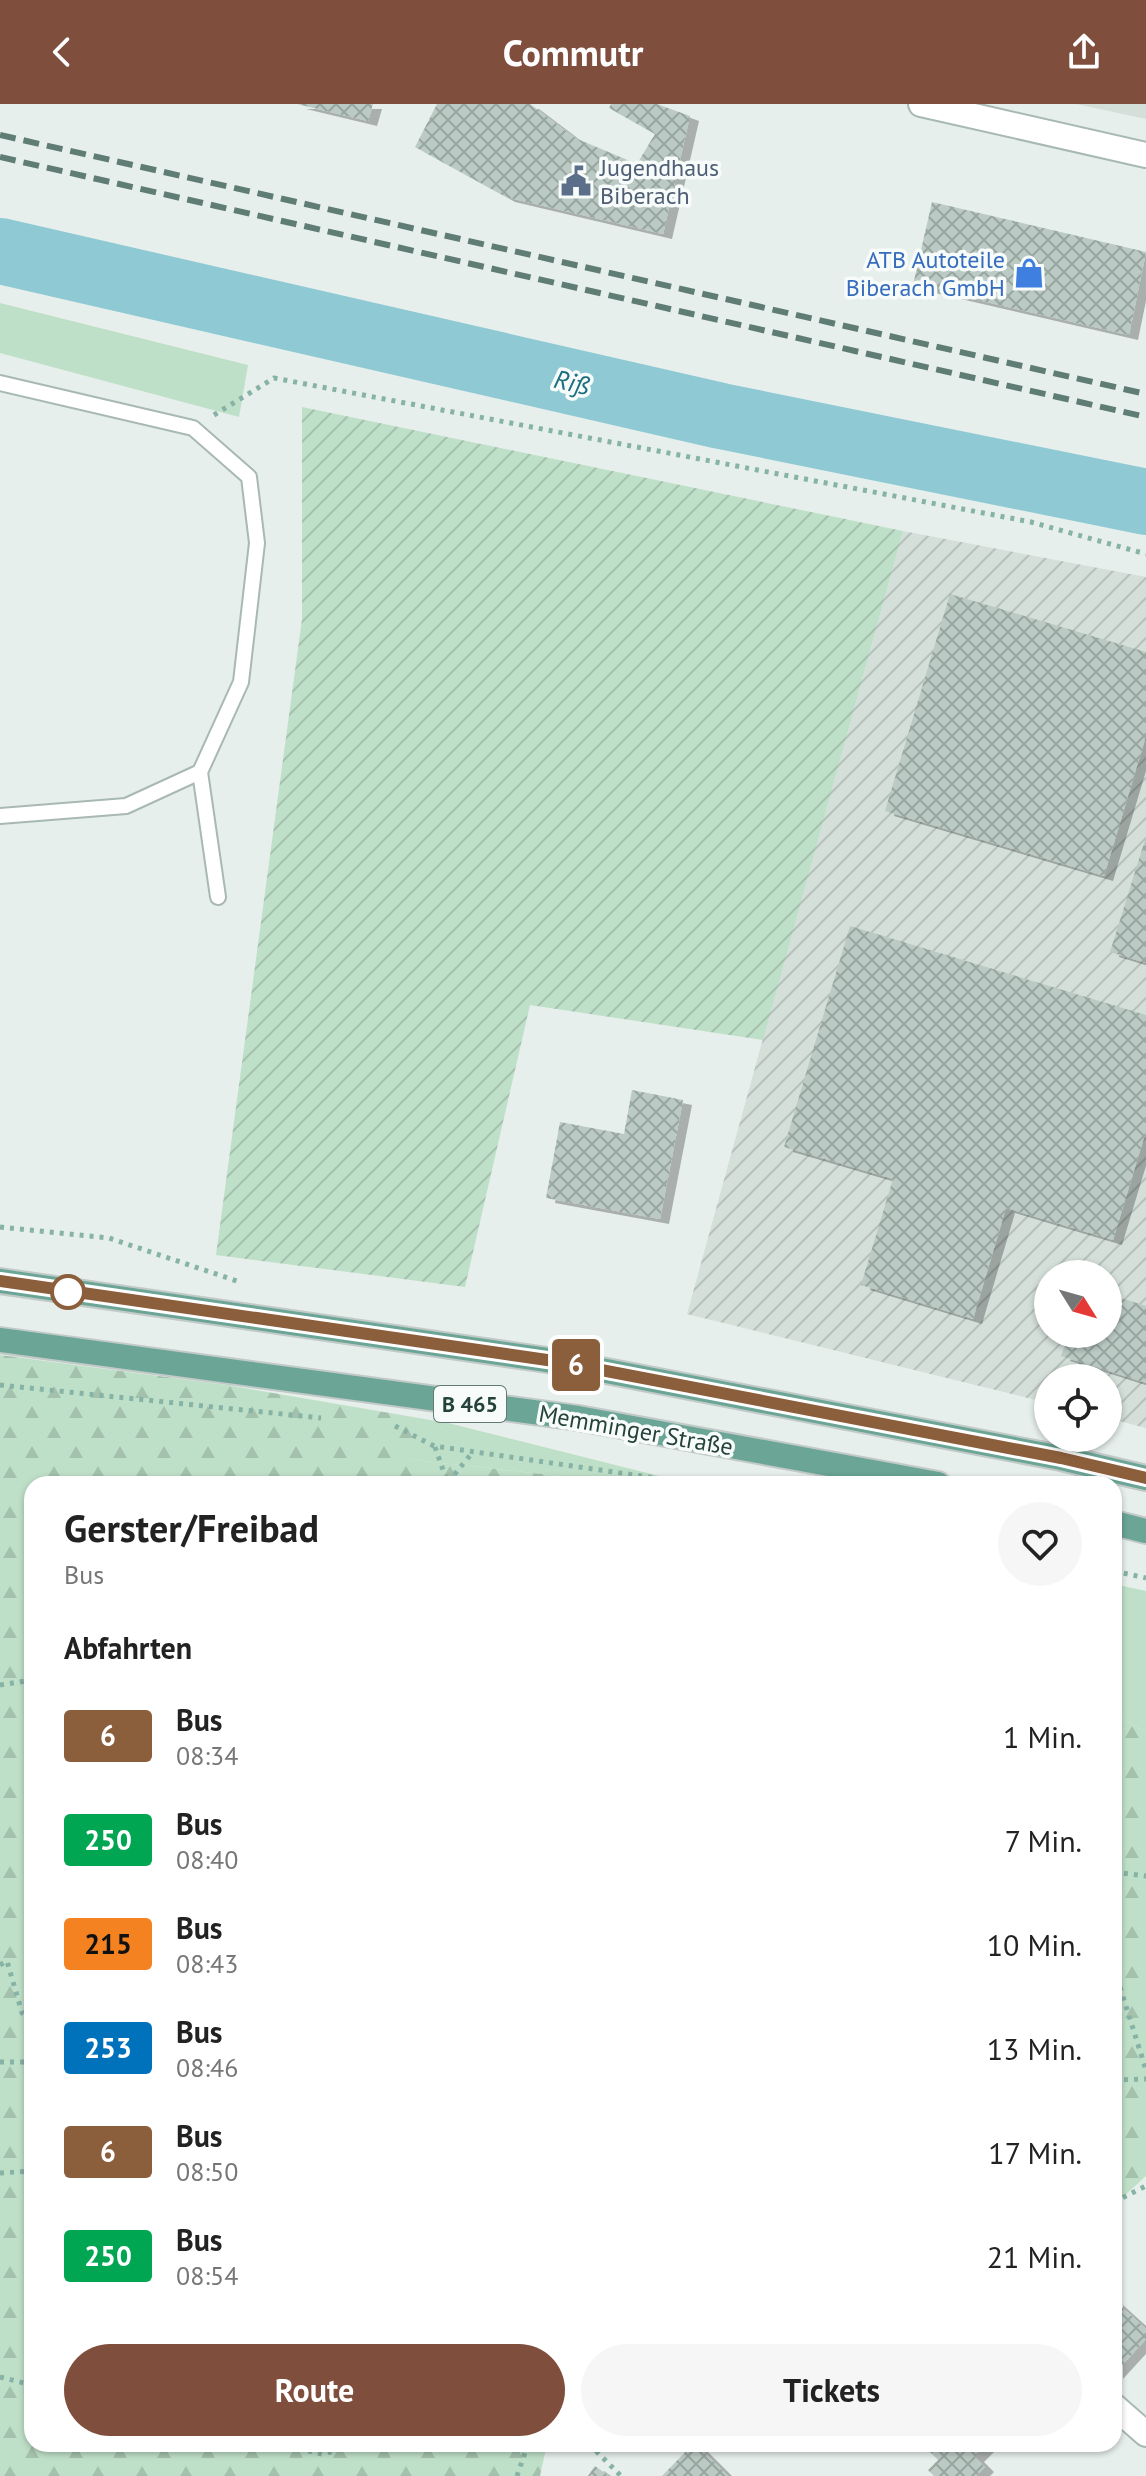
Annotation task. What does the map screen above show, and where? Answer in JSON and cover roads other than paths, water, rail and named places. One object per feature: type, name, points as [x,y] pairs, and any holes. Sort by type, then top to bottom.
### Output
[{"type":"main road","name":"B 465","points":[[0,1281],[554,1361],[1061,1458],[1146,1478]]},
{"type":"main road","name":"Memminger Straße","points":[[0,1340],[578,1418],[894,1476]]},
{"type":"main road","points":[[1122,1525],[1146,1531]]},
{"type":"street","points":[[921,104],[1146,155]]},
{"type":"street","points":[[1122,2413],[1146,2434]]},
{"type":"lane","points":[[0,383],[193,428],[249,477],[257,543],[241,682],[200,772],[218,897]]},
{"type":"lane","points":[[0,816],[126,806],[200,772]]},
{"type":"waterway","name":"Riß","points":[[0,251],[721,416],[1146,502]]},
{"type":"railway","points":[[0,135],[1146,394]]},
{"type":"railway","points":[[0,157],[1146,417]]},
{"type":"place","name":"Jugendhaus Biberach","points":[[576,181]]},
{"type":"place","name":"ATB Autoteile Biberach GmbH","points":[[1029,273]]}]
